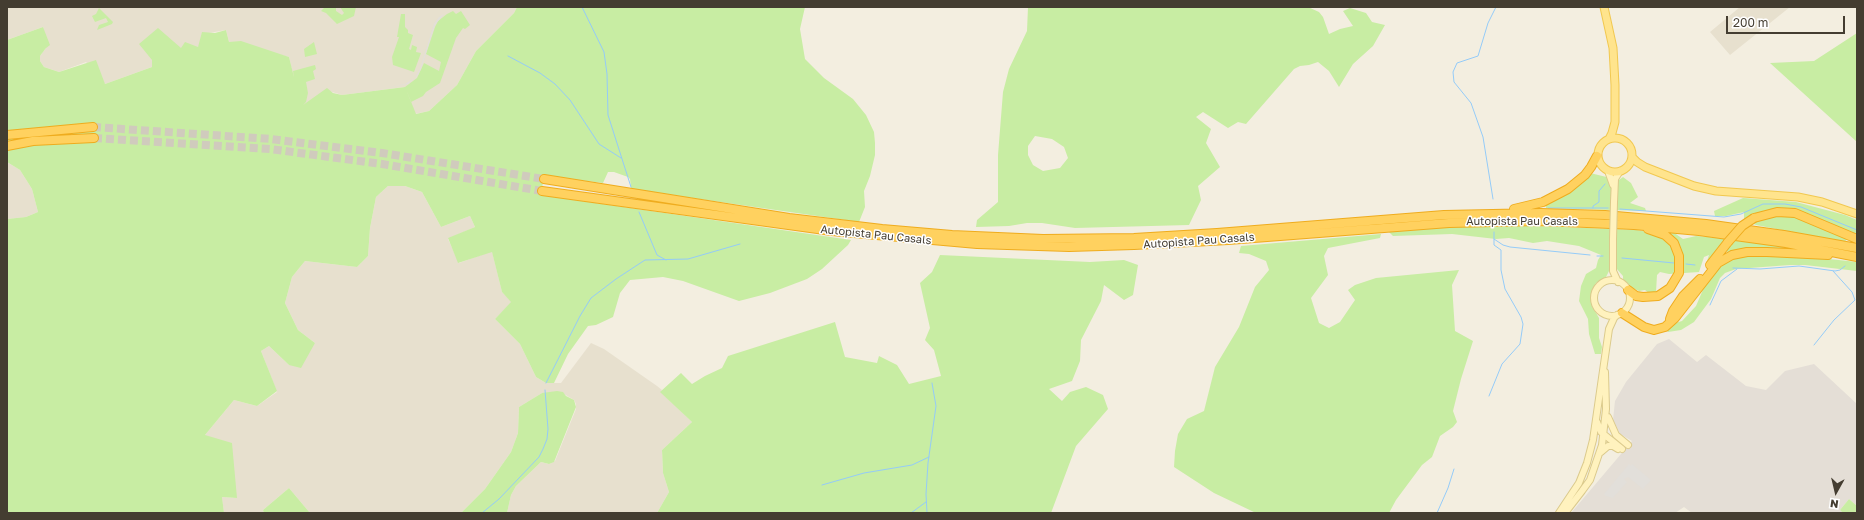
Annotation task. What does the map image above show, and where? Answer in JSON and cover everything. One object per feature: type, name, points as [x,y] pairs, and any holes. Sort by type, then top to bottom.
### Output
[{"type":"highway","points":[[7,134],[63,128],[93,127]]},
{"type":"highway","points":[[7,146],[33,141],[94,138]]},
{"type":"highway","points":[[1497,214],[1502,211],[1532,206],[1556,196],[1585,175],[1597,156]]},
{"type":"highway","name":"Autopista Pau Casals","points":[[544,179],[821,226],[952,235],[1073,239],[1172,236],[1431,216],[1582,214],[1666,220],[1753,230],[1857,248]]},
{"type":"highway","name":"Autopista Pau Casals","points":[[542,191],[936,242],[1069,246],[1194,242],[1456,222],[1540,221],[1634,225],[1744,236],[1857,258]]},
{"type":"highway","points":[[1622,312],[1632,316],[1644,326],[1655,328],[1664,326],[1669,322],[1673,310],[1683,296],[1699,280],[1728,242],[1742,226],[1754,218],[1777,212],[1795,213],[1857,240]]},
{"type":"highway","points":[[1628,290],[1636,296],[1642,297],[1653,297],[1663,293],[1670,288],[1677,279],[1680,266],[1680,256],[1674,243],[1665,235],[1634,225]]},
{"type":"highway","points":[[1622,312],[1644,328],[1654,330],[1665,327],[1675,318],[1718,263],[1738,253],[1789,252],[1857,258]]},
{"type":"main road","points":[[1604,7],[1613,48],[1616,131],[1620,139],[1629,145],[1632,157],[1637,162],[1645,167],[1684,183],[1703,188],[1798,197],[1822,202],[1857,214]]},
{"type":"main road","points":[[1614,188],[1608,171],[1602,166],[1597,156],[1600,146],[1609,139],[1615,122]]},
{"type":"main road","points":[[1609,139],[1620,139]]},
{"type":"main road","points":[[1627,167],[1632,157]]},
{"type":"main road","points":[[1609,329],[1607,319],[1597,308],[1594,302],[1595,292],[1599,286],[1607,281],[1609,277],[1612,262],[1615,179],[1620,171],[1627,167],[1636,165],[1645,167]]},
{"type":"main road","points":[[1608,171],[1620,171]]},
{"type":"main road","points":[[1559,513],[1578,483],[1587,463],[1593,440],[1609,329],[1614,318],[1622,312],[1630,296],[1628,290],[1618,282],[1612,262]]},
{"type":"main road","points":[[1607,281],[1618,282]]},
{"type":"main road","points":[[1602,313],[1609,316],[1622,312]]},
{"type":"main road","points":[[1564,513],[1590,480],[1597,461],[1604,435],[1606,409],[1605,361]]},
{"type":"main road","points":[[1597,461],[1604,448],[1608,446],[1613,446],[1622,451],[1598,429],[1597,422],[1600,406],[1599,398]]},
{"type":"main road","points":[[1606,409],[1612,428],[1621,441],[1628,445]]},
{"type":"shaded area","points":[[7,7],[517,7],[514,13],[476,51],[457,85],[429,111],[415,114],[405,87],[342,95],[329,91],[301,107],[289,57],[229,42],[226,30],[209,33],[198,47],[181,48],[152,60],[152,67],[105,84],[86,62],[59,72],[44,67],[40,61],[40,56],[46,48],[43,27],[7,40]]},
{"type":"shaded area","points":[[1740,7],[1790,7],[1730,55],[1710,32]]},
{"type":"shaded area","points":[[444,14],[435,25],[421,69],[415,77],[420,69],[434,24],[439,17]]},
{"type":"shaded area","points":[[414,79],[408,84],[389,87],[405,84]]},
{"type":"shaded area","points":[[7,162],[20,170],[32,189],[38,212],[26,217],[7,219]]},
{"type":"shaded area","points":[[388,186],[405,186],[422,192],[441,227],[470,216],[475,227],[448,239],[459,263],[492,251],[502,292],[512,302],[495,319],[520,344],[536,377],[546,383],[561,383],[591,343],[604,349],[657,386],[662,390],[661,392],[692,422],[662,450],[663,473],[669,492],[657,513],[507,513],[511,495],[516,486],[541,462],[549,464],[555,461],[576,409],[574,400],[564,394],[542,393],[519,407],[518,433],[511,452],[485,489],[461,513],[310,513],[289,488],[263,510],[264,513],[224,513],[222,497],[237,498],[205,435],[234,400],[257,406],[277,392],[261,351],[269,346],[289,365],[315,343],[298,330],[285,303],[292,277],[305,261],[357,267],[368,256],[370,228],[376,197]]},
{"type":"shaded area","points":[[1669,339],[1697,362],[1706,355],[1746,386],[1766,390],[1785,371],[1814,364],[1857,404],[1857,506],[1849,499],[1840,510],[1843,513],[1692,513],[1684,507],[1675,513],[1571,513],[1632,441],[1620,434],[1613,420],[1615,401],[1626,382],[1657,344]]},
{"type":"shaded area","points":[[1629,464],[1631,466],[1632,464],[1651,480],[1643,489],[1628,477],[1624,479],[1627,482],[1613,498],[1606,496],[1604,494]]},
{"type":"green space","points":[[325,7],[336,7],[336,11],[342,15],[344,13],[340,7],[356,7],[354,16],[337,24],[326,13],[321,11]]},
{"type":"green space","points":[[517,7],[805,7],[800,29],[805,59],[824,78],[853,99],[866,115],[874,132],[875,155],[870,176],[864,191],[865,207],[859,222],[637,190],[631,188],[630,179],[628,177],[614,172],[608,172],[603,183],[544,176],[541,195],[851,240],[848,245],[822,269],[807,279],[770,293],[739,301],[683,281],[663,277],[630,280],[620,293],[613,317],[596,325],[588,326],[568,354],[554,383],[546,383],[536,377],[520,344],[495,319],[511,302],[502,292],[492,252],[458,263],[448,238],[475,227],[470,216],[441,227],[422,192],[405,186],[388,186],[376,197],[370,228],[368,256],[357,267],[305,261],[292,277],[285,303],[298,330],[315,343],[301,368],[289,365],[269,346],[261,351],[277,391],[257,406],[234,400],[205,435],[232,443],[237,498],[222,497],[224,513],[7,513],[7,219],[26,217],[38,212],[32,189],[20,170],[7,162],[7,40],[43,27],[50,45],[40,56],[40,61],[44,67],[59,72],[96,60],[105,84],[152,67],[152,60],[139,44],[158,28],[181,48],[185,42],[198,47],[202,32],[215,33],[226,30],[229,42],[241,41],[289,57],[294,77],[293,71],[315,65],[316,69],[313,71],[315,79],[306,82],[308,93],[306,102],[303,105],[327,88],[333,93],[342,95],[405,87],[417,78],[424,63],[439,71],[441,62],[426,54],[435,27],[438,21],[447,14],[453,11],[456,14],[461,11],[470,25],[465,29],[463,28],[456,38],[440,83],[426,92],[423,96],[411,102],[416,114],[429,111],[457,85],[476,51],[514,13]]},
{"type":"green space","points":[[1028,7],[1308,7],[1319,12],[1323,17],[1329,34],[1340,29],[1353,26],[1343,11],[1350,8],[1366,13],[1372,22],[1385,25],[1373,46],[1353,64],[1339,87],[1329,71],[1318,62],[1294,69],[1246,124],[1238,122],[1228,128],[1203,112],[1196,117],[1211,129],[1206,143],[1220,167],[1198,186],[1201,200],[1189,225],[1075,228],[1042,223],[1027,223],[1009,226],[976,227],[977,220],[998,202],[998,155],[1003,92],[1009,69],[1027,31]],"holes":[[[1035,136],[1052,139],[1064,147],[1068,158],[1060,168],[1043,171],[1033,165],[1028,155],[1028,146]]]},
{"type":"green space","points":[[99,8],[113,22],[112,24],[97,30],[99,25],[108,22],[106,18],[95,22],[92,16],[96,14]]},
{"type":"green space","points":[[401,14],[405,14],[405,27],[408,30],[408,33],[413,35],[409,49],[411,50],[412,45],[417,47],[416,52],[421,53],[414,72],[393,65],[392,57],[399,37],[397,37]]},
{"type":"green space","points":[[1857,33],[1857,142],[1770,63],[1814,61]]},
{"type":"green space","points":[[314,42],[317,54],[305,57],[304,49]]},
{"type":"green space","points":[[1590,173],[1619,180],[1623,177],[1631,183],[1638,197],[1630,203],[1645,208],[1646,211],[1546,208],[1546,205],[1565,195]]},
{"type":"green space","points":[[1743,198],[1796,202],[1845,215],[1857,220],[1857,237],[1852,235],[1844,242],[1756,225],[1744,220],[1744,212],[1726,216],[1715,216],[1714,211]]},
{"type":"green space","points":[[1511,225],[1637,230],[1648,232],[1664,238],[1673,232],[1683,239],[1696,236],[1736,239],[1783,246],[1783,254],[1857,262],[1857,271],[1805,265],[1736,269],[1725,273],[1720,278],[1711,299],[1694,322],[1681,330],[1668,332],[1667,329],[1672,324],[1682,321],[1696,306],[1708,278],[1729,254],[1726,250],[1710,263],[1706,264],[1709,255],[1704,257],[1699,272],[1669,274],[1660,272],[1657,275],[1656,292],[1651,295],[1645,290],[1639,291],[1630,287],[1623,281],[1623,276],[1616,268],[1609,271],[1606,277],[1596,283],[1591,294],[1592,306],[1599,318],[1599,338],[1602,347],[1601,354],[1595,354],[1589,334],[1588,319],[1579,301],[1581,286],[1586,274],[1596,268],[1601,255],[1579,246],[1547,241],[1533,243],[1509,238],[1496,239],[1452,234],[1393,236],[1387,230]]},
{"type":"green space","points":[[1381,234],[1380,238],[1328,248],[1324,256],[1328,275],[1311,298],[1319,323],[1329,328],[1340,322],[1355,300],[1348,290],[1355,285],[1376,278],[1459,270],[1452,285],[1455,331],[1473,341],[1453,411],[1457,422],[1453,427],[1440,436],[1432,457],[1422,465],[1396,500],[1389,513],[1256,513],[1214,493],[1174,467],[1178,434],[1187,419],[1204,411],[1215,367],[1239,327],[1255,287],[1269,270],[1266,261],[1249,254],[1239,253],[1241,246]]},
{"type":"green space","points":[[940,255],[1090,262],[1124,260],[1138,265],[1133,295],[1124,300],[1104,285],[1101,301],[1081,340],[1080,361],[1072,381],[1049,389],[1062,401],[1070,392],[1086,387],[1103,395],[1108,409],[1076,446],[1051,513],[657,513],[669,492],[663,473],[662,450],[692,422],[660,392],[681,373],[692,384],[722,368],[728,356],[835,322],[845,357],[877,363],[879,356],[897,365],[909,384],[941,376],[934,350],[925,340],[930,328],[920,283],[932,272]]},
{"type":"green space","points":[[557,391],[563,392],[566,396],[574,400],[576,407],[554,462],[549,464],[541,462],[516,486],[511,495],[507,513],[461,513],[485,489],[511,452],[518,433],[519,407],[542,393]]},
{"type":"green space","points":[[289,488],[310,513],[264,513],[263,510]]},
{"type":"green space","points":[[1849,499],[1857,506],[1857,513],[1843,513],[1840,510]]},
{"type":"waterway","points":[[582,7],[604,52],[607,74],[608,115],[631,187]]},
{"type":"waterway","points":[[1493,199],[1483,137],[1471,103],[1454,82],[1453,72],[1457,63],[1478,56],[1488,23],[1496,7]]},
{"type":"waterway","points":[[508,56],[540,73],[555,84],[570,100],[599,144],[621,158]]},
{"type":"waterway","points":[[1593,208],[1593,206],[1599,202],[1599,191],[1605,184]]},
{"type":"waterway","points":[[1620,209],[1724,217],[1741,214],[1763,204],[1785,204],[1801,207],[1857,230]]},
{"type":"waterway","points":[[1548,208],[1608,208]]},
{"type":"waterway","points":[[639,212],[657,255],[666,260]]},
{"type":"waterway","points":[[1489,396],[1502,364],[1520,344],[1523,324],[1521,317],[1505,289],[1501,270],[1501,250],[1494,245],[1494,232]]},
{"type":"waterway","points":[[1494,239],[1503,245],[1510,247],[1590,255]]},
{"type":"waterway","points":[[546,383],[580,316],[591,298],[616,279],[645,260],[688,259],[740,244]]},
{"type":"waterway","points":[[1597,256],[1603,256]]},
{"type":"waterway","points":[[1622,258],[1674,263]]},
{"type":"waterway","points":[[1686,264],[1695,265]]},
{"type":"waterway","points":[[1733,268],[1760,269],[1799,266],[1835,271],[1840,270],[1845,266]]},
{"type":"waterway","points":[[1710,305],[1721,281],[1737,269]]},
{"type":"waterway","points":[[1814,345],[1834,320],[1855,300],[1852,292],[1833,271]]},
{"type":"waterway","points":[[927,513],[926,494],[928,463],[936,406],[932,383]]},
{"type":"waterway","points":[[482,513],[499,499],[539,457],[547,439],[548,429],[545,390]]},
{"type":"waterway","points":[[822,485],[864,473],[912,465],[929,457]]},
{"type":"waterway","points":[[1437,513],[1448,488],[1454,469]]},
{"type":"waterway","points":[[911,513],[926,502]]},
{"type":"tunnel","points":[[93,127],[271,139],[382,153],[544,179]]},
{"type":"tunnel","points":[[94,138],[270,149],[382,164],[542,191]]}]
